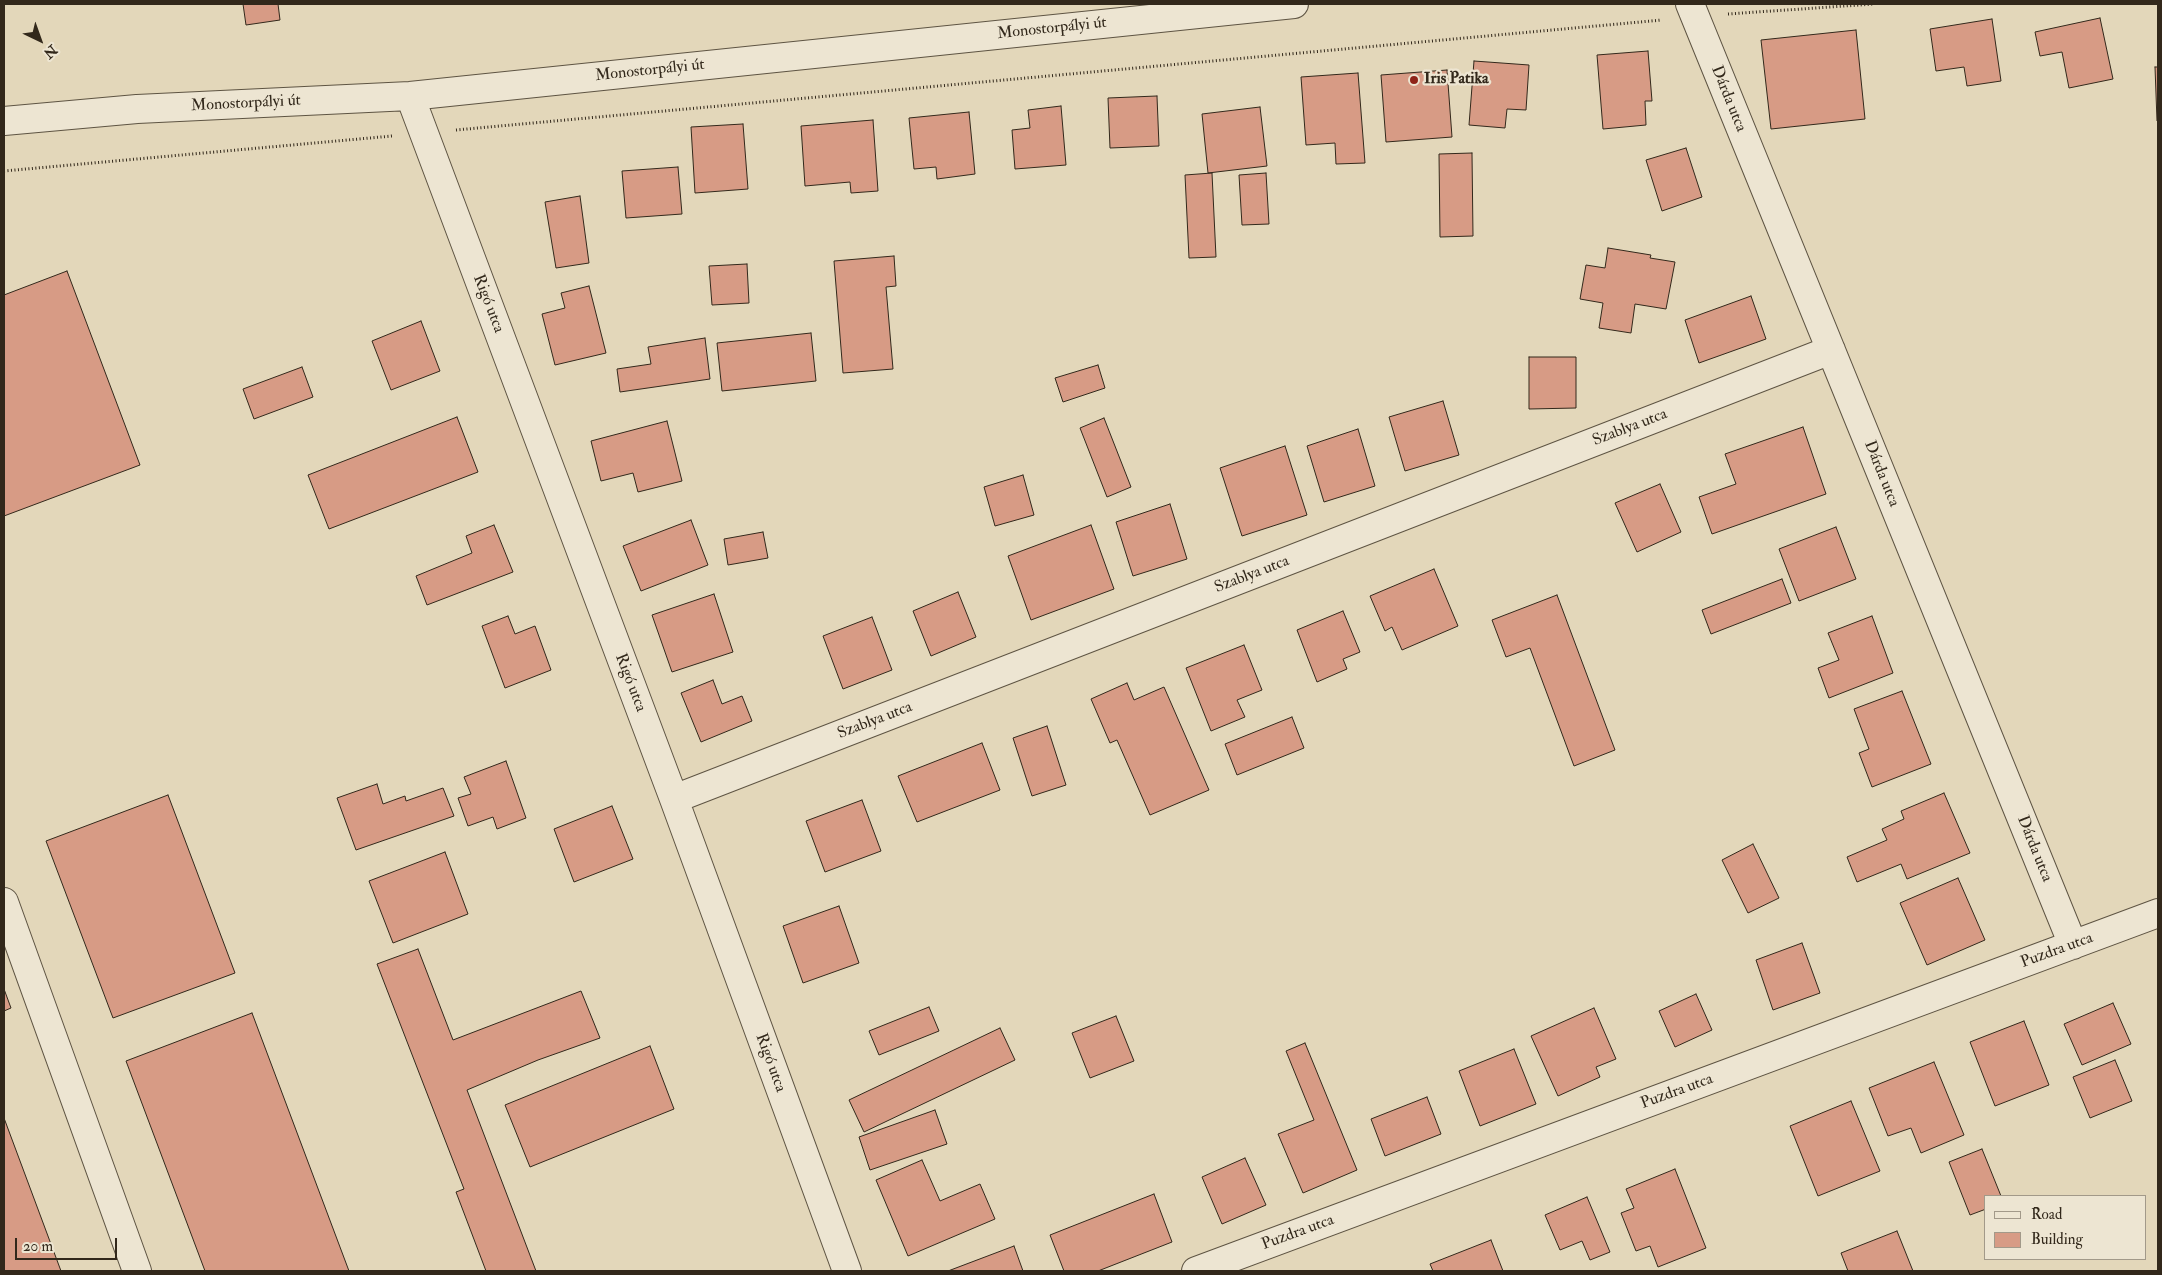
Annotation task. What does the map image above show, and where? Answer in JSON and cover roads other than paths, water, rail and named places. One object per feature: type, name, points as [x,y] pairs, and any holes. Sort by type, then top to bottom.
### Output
[{"type":"street","name":"Monostorpályi út","points":[[4,121],[137,109],[410,96],[1294,4]]},
{"type":"street","name":"Dárda utca","points":[[1692,10],[2072,945]]},
{"type":"street","name":"Rigó utca","points":[[410,96],[674,799],[847,1271]]},
{"type":"street","name":"Szablya utca","points":[[674,799],[1831,350]]},
{"type":"street","points":[[4,902],[137,1271]]},
{"type":"street","name":"Puzdra utca","points":[[1196,1271],[2158,913]]},
{"type":"place","name":"Iris Patika","points":[[1414,80]]}]
